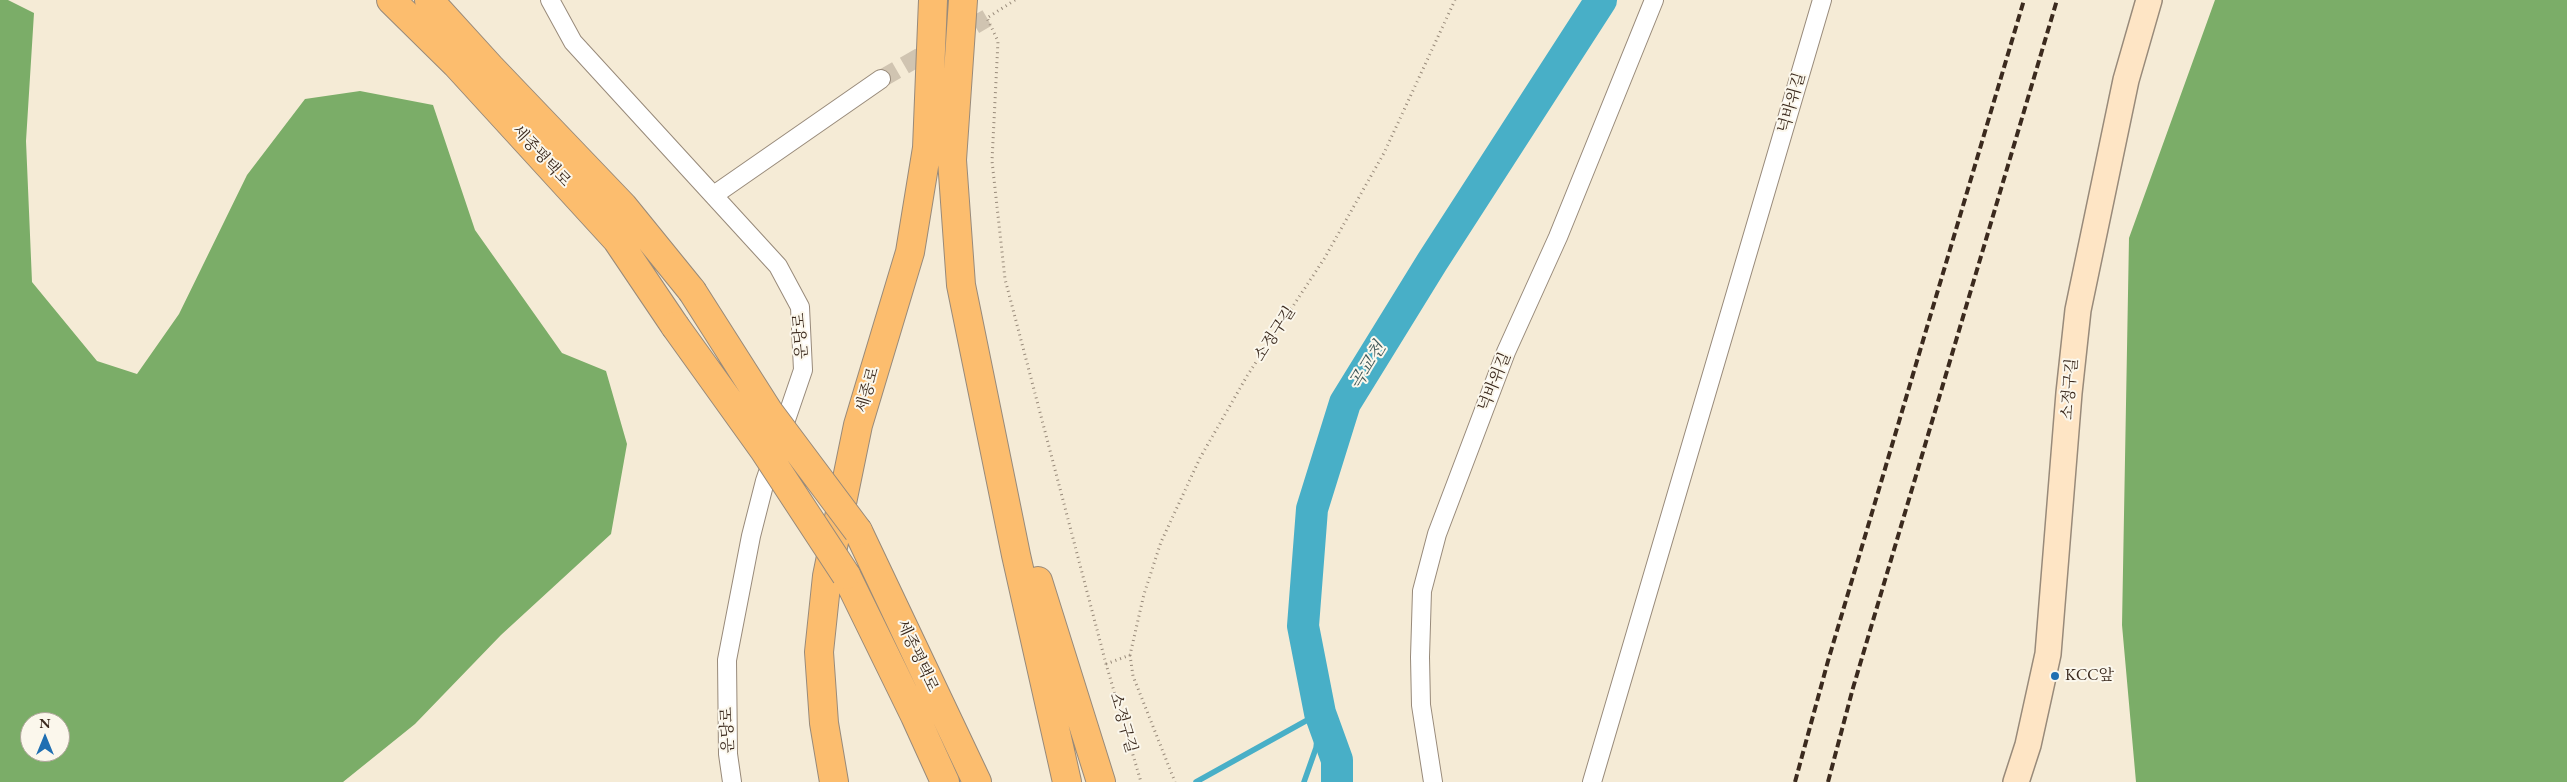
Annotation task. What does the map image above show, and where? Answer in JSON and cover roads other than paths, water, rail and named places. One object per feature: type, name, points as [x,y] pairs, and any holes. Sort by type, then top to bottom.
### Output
[{"type":"highway","name":"세종평택로","points":[[391,0],[462,71],[617,240],[764,450],[846,576],[915,716],[945,782]]},
{"type":"highway","name":"세종평택로","points":[[429,0],[490,67],[623,206],[692,291],[769,412],[858,530],[977,782]]},
{"type":"highway","name":"세종로","points":[[834,782],[824,723],[819,652],[827,576],[858,425],[910,252],[927,148],[933,0]]},
{"type":"highway","points":[[963,0],[952,160],[961,285],[990,432],[1067,782]]},
{"type":"highway","points":[[990,432],[1101,782]]},
{"type":"highway","points":[[824,723],[827,782]]},
{"type":"street","name":"운당로","points":[[550,0],[573,42],[778,266],[800,308],[803,370],[750,536],[727,660],[728,754],[732,782]]},
{"type":"street","name":"넉바위길","points":[[1433,782],[1421,705],[1420,657],[1422,591],[1437,534],[1506,352],[1558,237],[1654,0]]},
{"type":"street","name":"넉바위길","points":[[1592,782],[1822,0]]},
{"type":"street","name":"소정구길","points":[[2016,782],[2028,745],[2048,654],[2068,393],[2078,310],[2126,80],[2149,0]]},
{"type":"street","points":[[714,195],[881,79]]},
{"type":"waterway","name":"곡교천","points":[[1337,782],[1337,760],[1320,713],[1303,626],[1312,509],[1345,403],[1432,262],[1601,0]]},
{"type":"waterway","points":[[1196,782],[1320,713]]},
{"type":"waterway","points":[[1304,782],[1316,748],[1320,713]]},
{"type":"tunnel","points":[[881,79],[987,18]]},
{"type":"railway","points":[[1795,782],[1828,661],[2024,0]]},
{"type":"railway","points":[[1828,782],[1853,688],[2057,0]]},
{"type":"place","name":"KCC앞","points":[[2055,676]]}]
